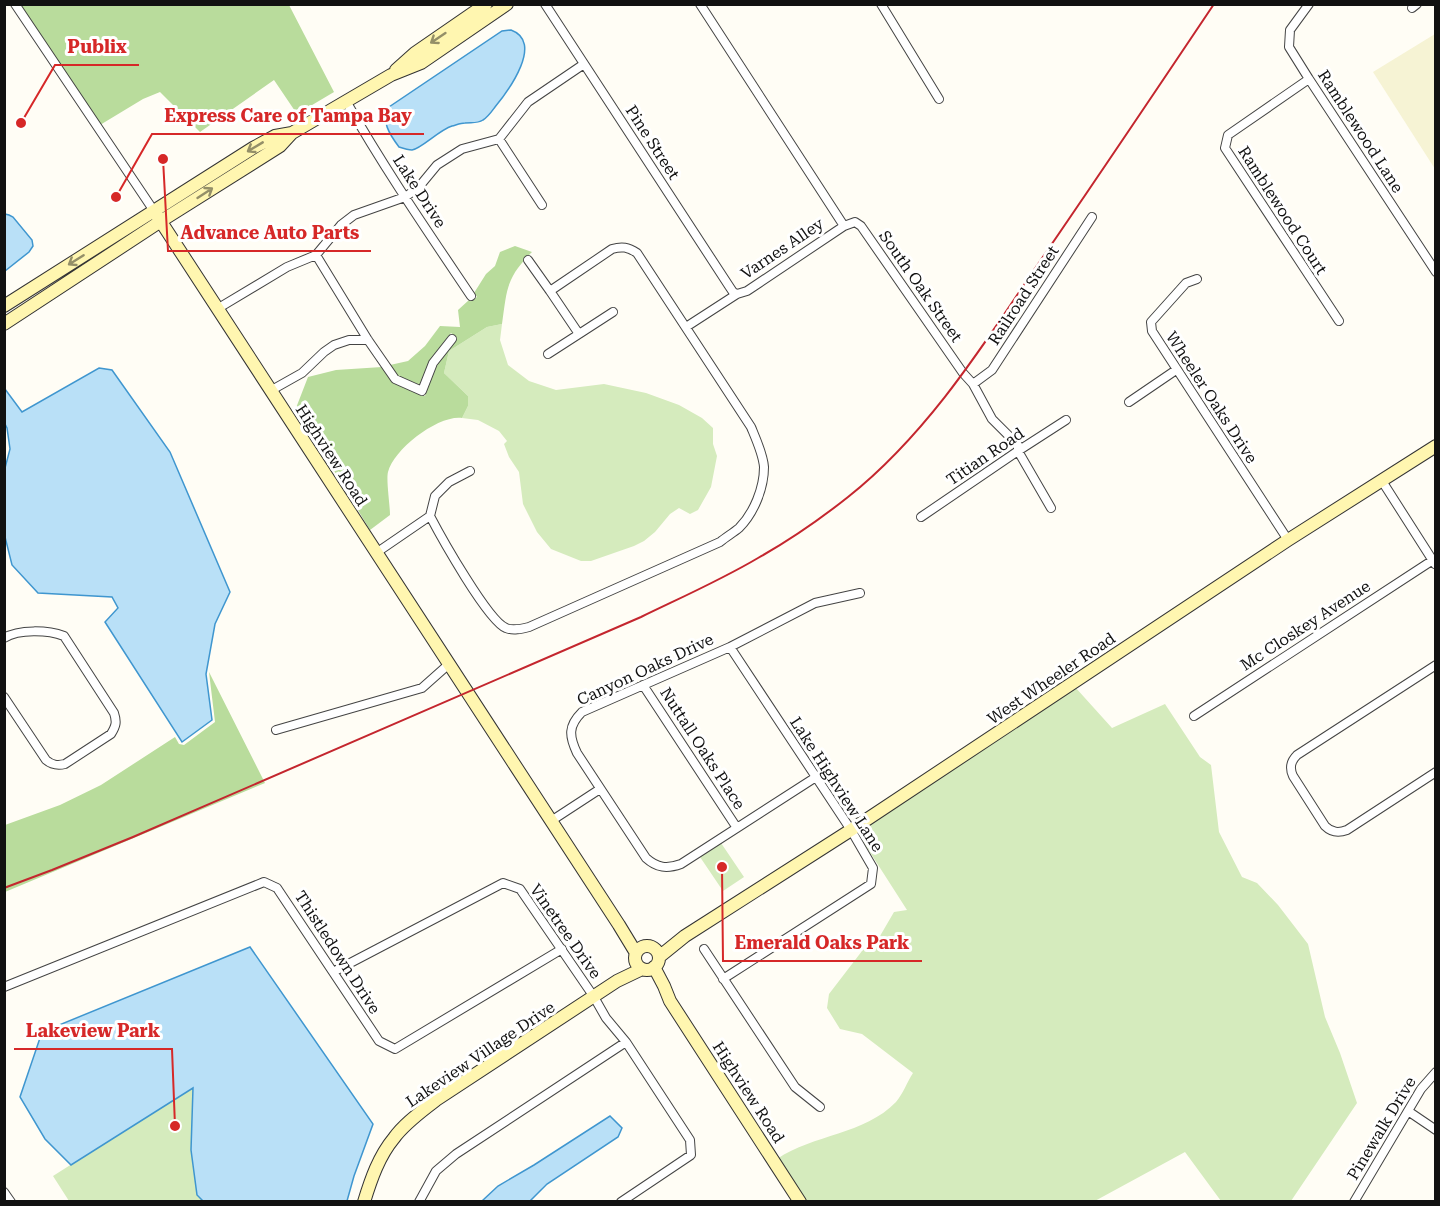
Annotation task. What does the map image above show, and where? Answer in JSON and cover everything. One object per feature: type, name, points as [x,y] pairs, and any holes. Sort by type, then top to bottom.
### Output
[{"type":"street","name":"Highview Road","points":[[15,4],[158,216],[619,925],[635,955],[636,964],[649,966]]},
{"type":"street","points":[[391,75],[415,53],[486,4]]},
{"type":"street","points":[[4,324],[267,140],[292,133],[391,75],[420,63],[507,4]]},
{"type":"street","name":"Pine Street","points":[[545,4],[733,292],[737,294]]},
{"type":"street","points":[[700,4],[843,226]]},
{"type":"street","points":[[882,4],[939,99]]},
{"type":"street","name":"Ramblewood Lane","points":[[1309,4],[1290,30],[1289,47],[1436,272]]},
{"type":"street","points":[[217,309],[287,267],[316,255],[341,225],[354,215],[405,197],[418,188],[437,165],[462,149],[499,139],[528,102],[584,64]]},
{"type":"street","name":"Ramblewood Court","points":[[1309,79],[1228,135],[1225,147],[1338,321]]},
{"type":"street","name":"Lake Drive","points":[[346,101],[363,132],[471,296]]},
{"type":"street","points":[[499,139],[542,206]]},
{"type":"street","points":[[4,306],[158,216]]},
{"type":"street","name":"Railroad Street","points":[[973,384],[992,370],[1092,217]]},
{"type":"street","name":"South Oak Street","points":[[843,226],[855,222],[861,226],[973,384],[992,419],[1018,445],[1018,451],[1051,507]]},
{"type":"street","name":"Varnes Alley","points":[[686,327],[737,294],[747,291],[843,226]]},
{"type":"street","points":[[470,471],[449,482],[435,496],[430,516],[443,541],[486,608],[498,624],[507,629],[518,630],[529,627],[720,542],[740,526],[754,506],[761,486],[764,467],[751,427],[637,253],[629,247],[612,249],[550,291]]},
{"type":"street","points":[[316,255],[368,340],[395,379],[422,391],[433,363],[452,339]]},
{"type":"street","points":[[528,260],[579,334]]},
{"type":"street","name":"Wheeler Oaks Drive","points":[[1197,279],[1186,283],[1152,322],[1152,331],[1288,540]]},
{"type":"street","points":[[548,354],[613,312]]},
{"type":"street","points":[[270,391],[302,373],[334,345],[350,340],[368,340]]},
{"type":"street","points":[[1129,402],[1176,370]]},
{"type":"street","name":"Titian Road","points":[[921,517],[1066,420]]},
{"type":"street","name":"West Wheeler Road","points":[[649,966],[685,936],[851,830],[1288,540],[1436,446]]},
{"type":"street","points":[[1382,481],[1434,562]]},
{"type":"street","points":[[376,553],[430,516]]},
{"type":"street","name":"Mc Closkey Avenue","points":[[1194,716],[1434,562]]},
{"type":"street","name":"Canyon Oaks Drive","points":[[816,777],[681,864],[658,866],[646,858],[600,789],[577,753],[571,730],[573,723],[582,712],[730,647],[815,603],[860,593]]},
{"type":"street","points":[[4,638],[18,633],[53,632],[64,636],[114,713],[117,722],[111,734],[65,764],[52,765],[46,760],[4,697]]},
{"type":"street","name":"Lake Highview Lane","points":[[723,979],[871,884],[873,868],[851,830],[730,647]]},
{"type":"street","points":[[276,730],[422,688],[449,664]]},
{"type":"street","points":[[1436,665],[1297,755],[1293,760],[1291,771],[1325,826],[1329,830],[1341,832],[1436,772]]},
{"type":"street","name":"Nuttall Oaks Place","points":[[644,685],[738,828]]},
{"type":"street","points":[[551,821],[600,789]]},
{"type":"street","name":"Thistledown Drive","points":[[4,987],[264,882],[278,888],[379,1041],[395,1049],[562,949]]},
{"type":"street","name":"Vinetree Drive","points":[[333,972],[503,882],[520,889],[606,1018],[626,1042],[690,1140],[691,1155],[621,1202]]},
{"type":"street","name":"Highview Road","points":[[619,925],[656,950],[649,966],[658,990],[669,1001],[801,1202]]},
{"type":"street","name":"West Wheeler Road","points":[[635,955],[640,948],[666,943],[685,936]]},
{"type":"street","points":[[704,949],[795,1087],[820,1107]]},
{"type":"street","name":"Lakeview Village Drive","points":[[617,981],[635,955]]},
{"type":"street","name":"Lakeview Village Drive","points":[[364,1202],[371,1178],[383,1154],[394,1137],[414,1118],[436,1100],[617,981],[649,966]]},
{"type":"street","points":[[419,1202],[436,1172],[456,1154],[626,1042]]},
{"type":"street","name":"Pinewalk Drive","points":[[1354,1202],[1421,1089],[1436,1072]]},
{"type":"street","points":[[1408,1111],[1436,1130]]},
{"type":"street","points":[[4,1192],[11,1202]]},
{"type":"shaded area","points":[[1435,34],[1435,169],[1373,72]]},
{"type":"green space","points":[[19,5],[289,5],[334,92],[297,114],[274,80],[200,132],[160,92],[143,99],[100,125]]},
{"type":"green space","points":[[515,246],[532,252],[512,277],[502,324],[487,327],[449,351],[444,373],[468,396],[468,406],[462,418],[441,422],[430,428],[418,435],[399,453],[388,472],[390,515],[370,530],[296,408],[308,377],[336,370],[382,367],[394,383],[425,396],[436,365],[457,338],[451,333],[430,360],[420,385],[398,376],[390,365],[408,361],[425,346],[440,326],[460,327],[458,310],[469,300],[477,297],[474,293],[486,274],[495,266],[500,252]]},
{"type":"green space","points":[[502,324],[500,340],[508,365],[529,381],[556,390],[604,384],[646,393],[679,405],[702,418],[713,428],[713,444],[717,456],[711,487],[698,510],[690,514],[679,508],[670,514],[644,541],[591,561],[581,561],[551,549],[537,532],[523,504],[519,472],[509,457],[504,444],[507,441],[499,431],[478,420],[462,418],[468,406],[468,396],[444,373],[449,351],[487,327]]},
{"type":"green space","points":[[209,672],[265,783],[5,892],[5,825],[60,805],[101,785],[175,737],[179,744],[184,745],[215,722]]},
{"type":"green space","points":[[1075,687],[1112,728],[1165,704],[1200,757],[1211,765],[1219,832],[1242,877],[1257,883],[1278,905],[1308,944],[1325,1017],[1357,1103],[1291,1201],[1221,1201],[1185,1152],[1093,1202],[805,1201],[777,1159],[807,1144],[854,1128],[883,1113],[896,1102],[913,1073],[862,1034],[840,1029],[827,1008],[829,994],[862,951],[880,936],[894,912],[907,910],[857,832]]},
{"type":"green space","points":[[721,843],[744,877],[723,891],[700,857]]},
{"type":"green space","points":[[193,1087],[268,1201],[69,1201],[53,1176]]},
{"type":"water","points":[[511,30],[520,36],[524,45],[521,67],[488,116],[478,122],[462,123],[447,128],[416,149],[399,147],[386,122],[386,112],[389,107],[502,31]]},
{"type":"water","points":[[5,214],[13,217],[32,240],[33,246],[29,252],[5,271]]},
{"type":"water","points":[[99,368],[112,370],[170,452],[230,592],[215,624],[206,674],[212,720],[182,742],[105,622],[118,608],[112,597],[38,593],[12,565],[5,537],[5,468],[10,449],[5,424],[5,389],[22,412]]},
{"type":"water","points":[[250,947],[373,1124],[347,1201],[203,1201],[197,1195],[191,1150],[193,1088],[71,1165],[45,1139],[20,1097],[42,1032]]},
{"type":"water","points":[[610,1116],[622,1128],[618,1137],[547,1184],[530,1201],[482,1201],[498,1186]]},
{"type":"railway","points":[[4,888],[133,837],[641,617],[744,566],[826,514],[876,473],[903,446],[951,389],[1214,4]]},
{"type":"place","name":"Publix","points":[[21,123]]},
{"type":"place","name":"Advance Auto Parts","points":[[163,159]]},
{"type":"place","name":"Express Care of Tampa Bay","points":[[116,197]]},
{"type":"place","name":"Emerald Oaks Park","points":[[722,867]]},
{"type":"place","name":"Lakeview Park","points":[[175,1126]]}]
